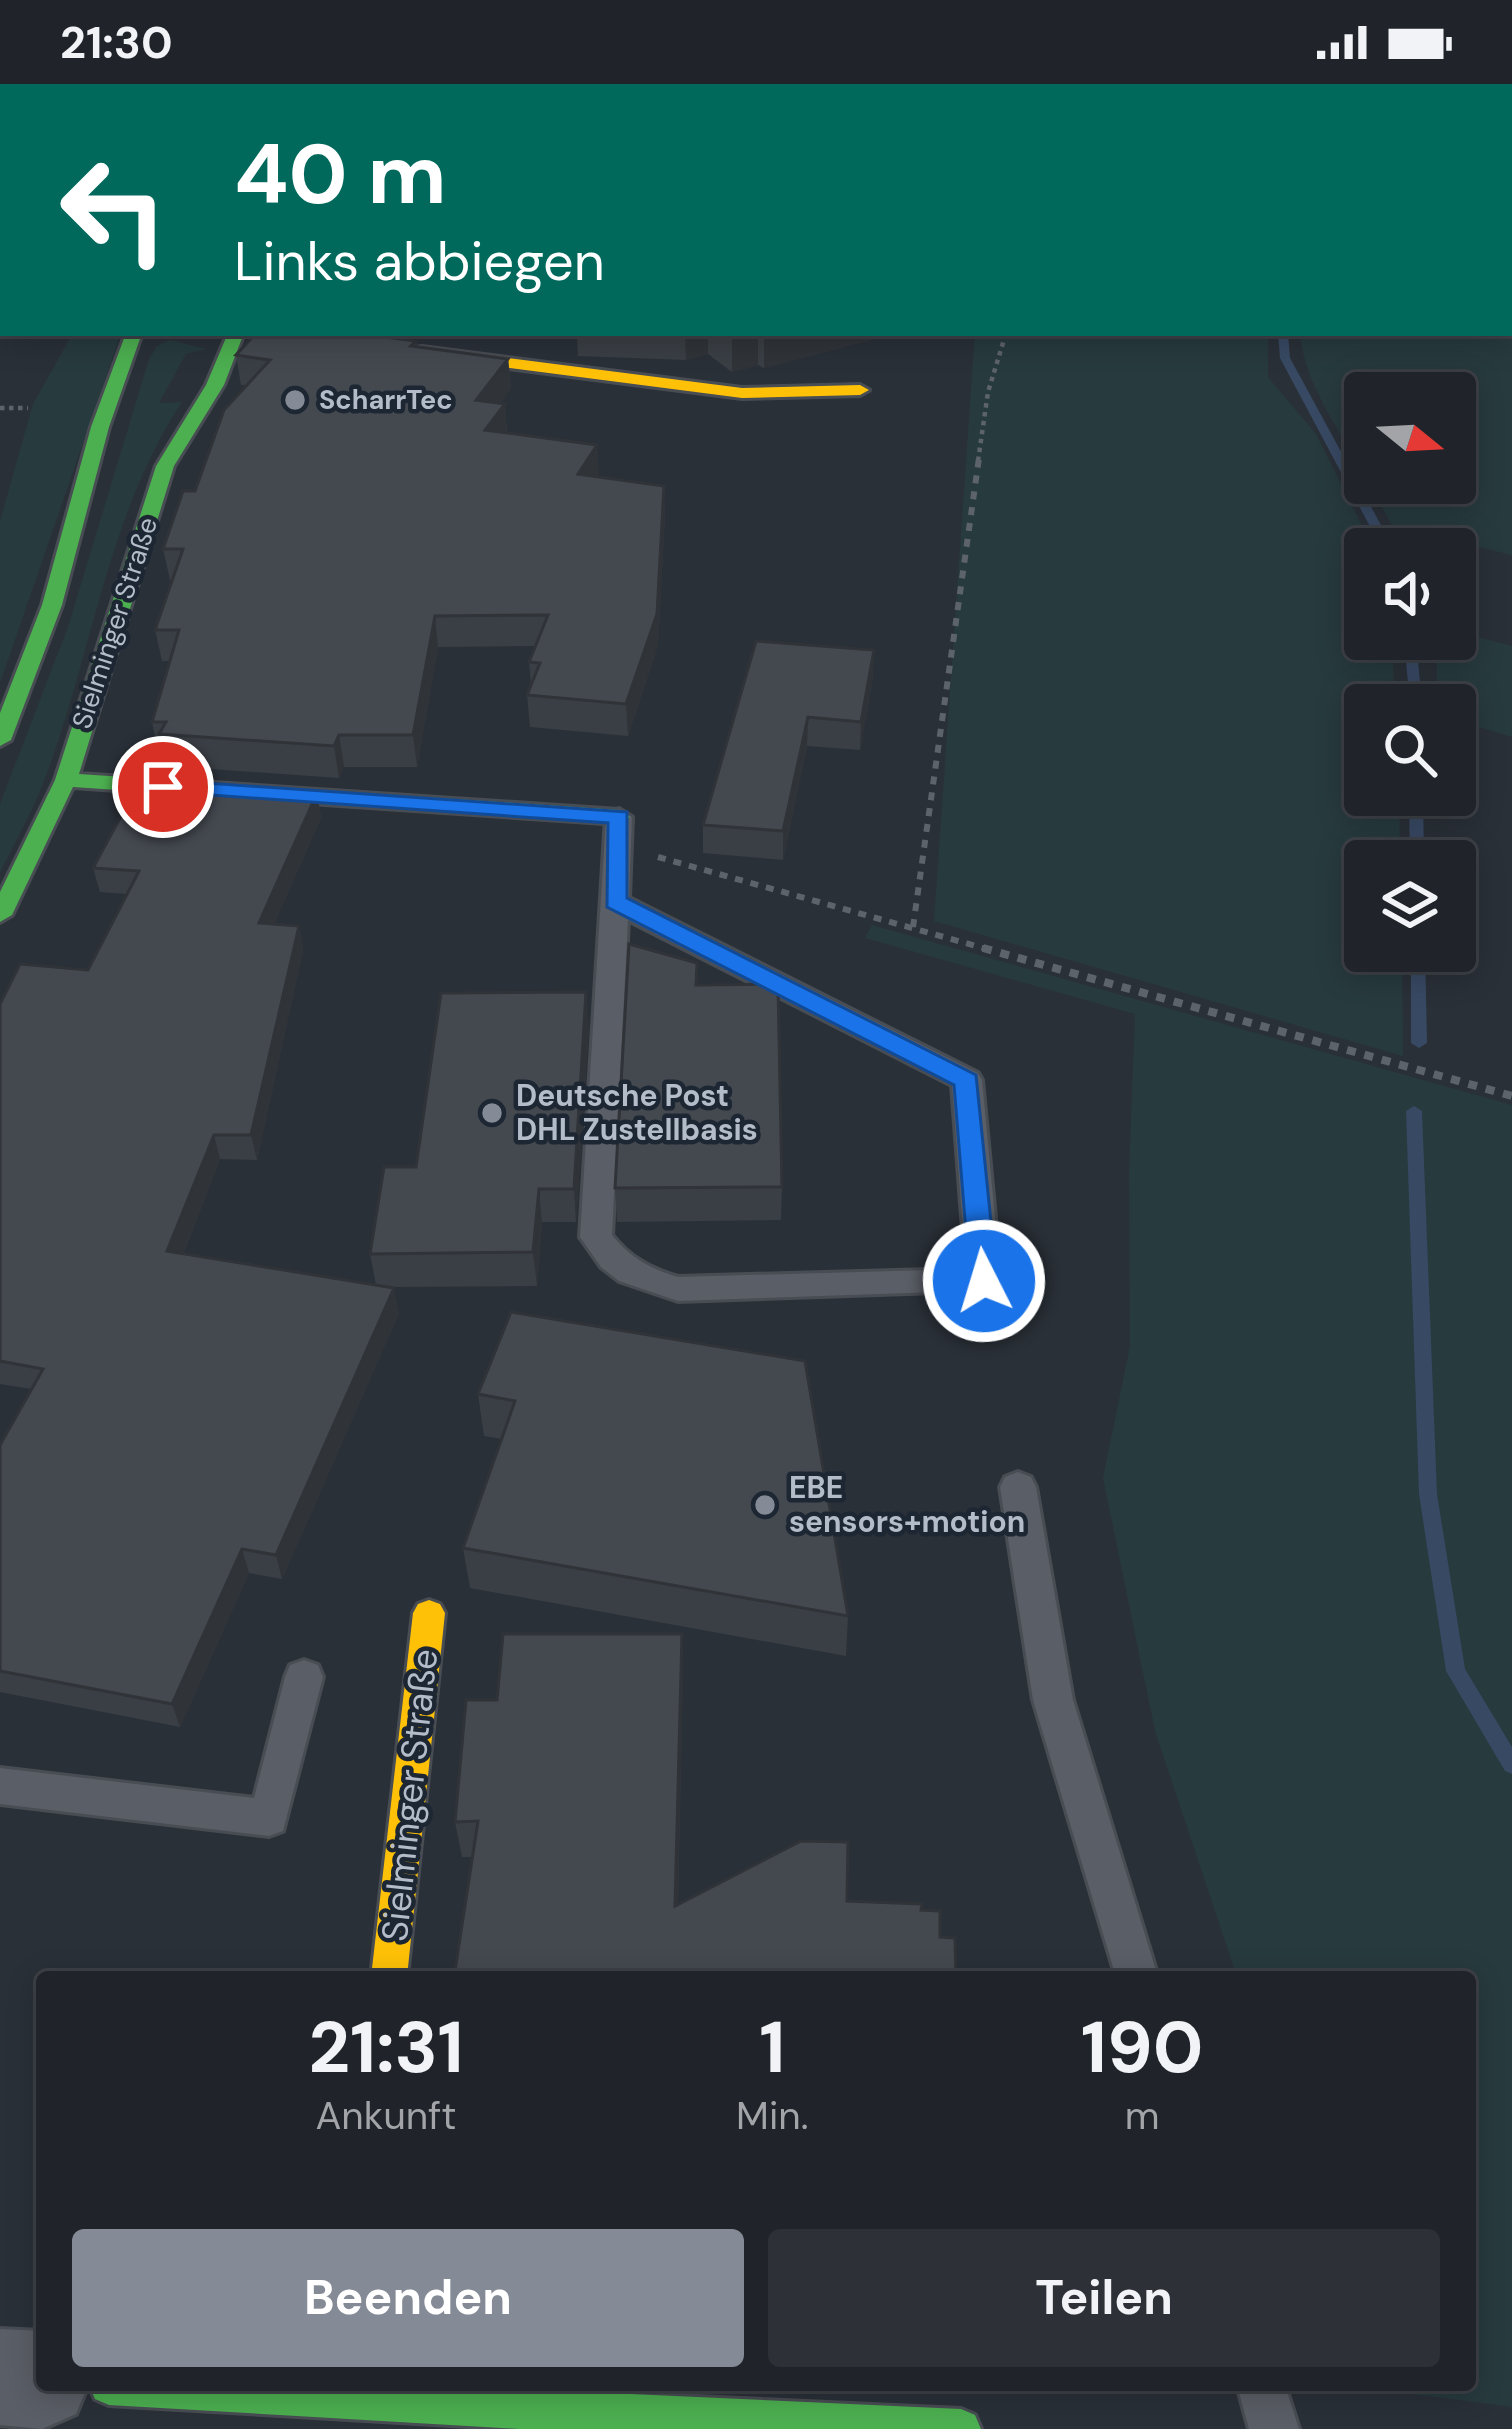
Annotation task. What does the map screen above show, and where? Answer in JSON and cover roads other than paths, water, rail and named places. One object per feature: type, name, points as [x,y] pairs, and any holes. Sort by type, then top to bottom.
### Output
[{"type":"street","points":[[0,740],[40,643],[100,427],[133,336]]},
{"type":"street","name":"Sielminger Straße","points":[[0,915],[66,780],[165,466],[214,385],[235,336]]},
{"type":"street","points":[[404,350],[725,391],[860,390]]},
{"type":"street","points":[[66,780],[620,817]]},
{"type":"street","name":"Sielminger Straße","points":[[390,1971],[429,1613]]},
{"type":"street","points":[[0,2378],[36,2380]]},
{"type":"street","points":[[179,2391],[343,2405],[961,2429]]},
{"type":"lane","points":[[615,902],[967,1081],[984,1281],[678,1289],[636,1278],[612,1261],[596,1238],[615,902],[620,817]]},
{"type":"lane","points":[[1018,1487],[1053,1700],[1135,1971]]},
{"type":"lane","points":[[0,1786],[269,1818],[304,1677]]},
{"type":"lane","points":[[1263,2391],[1274,2429]]},
{"type":"waterway","points":[[1283,336],[1285,358],[1377,528]]},
{"type":"waterway","points":[[1412,660],[1414,684]]},
{"type":"waterway","points":[[1416,816],[1417,840]]},
{"type":"waterway","points":[[1418,972],[1419,1043]]},
{"type":"waterway","points":[[1414,1111],[1428,1494],[1456,1671],[1512,1765]]},
{"type":"place","name":"ScharrTec","points":[[295,400]]},
{"type":"place","name":"Deutsche Post DHL Zustellbasis","points":[[492,1113]]},
{"type":"place","name":"EBE sensors+motion","points":[[765,1505]]}]
